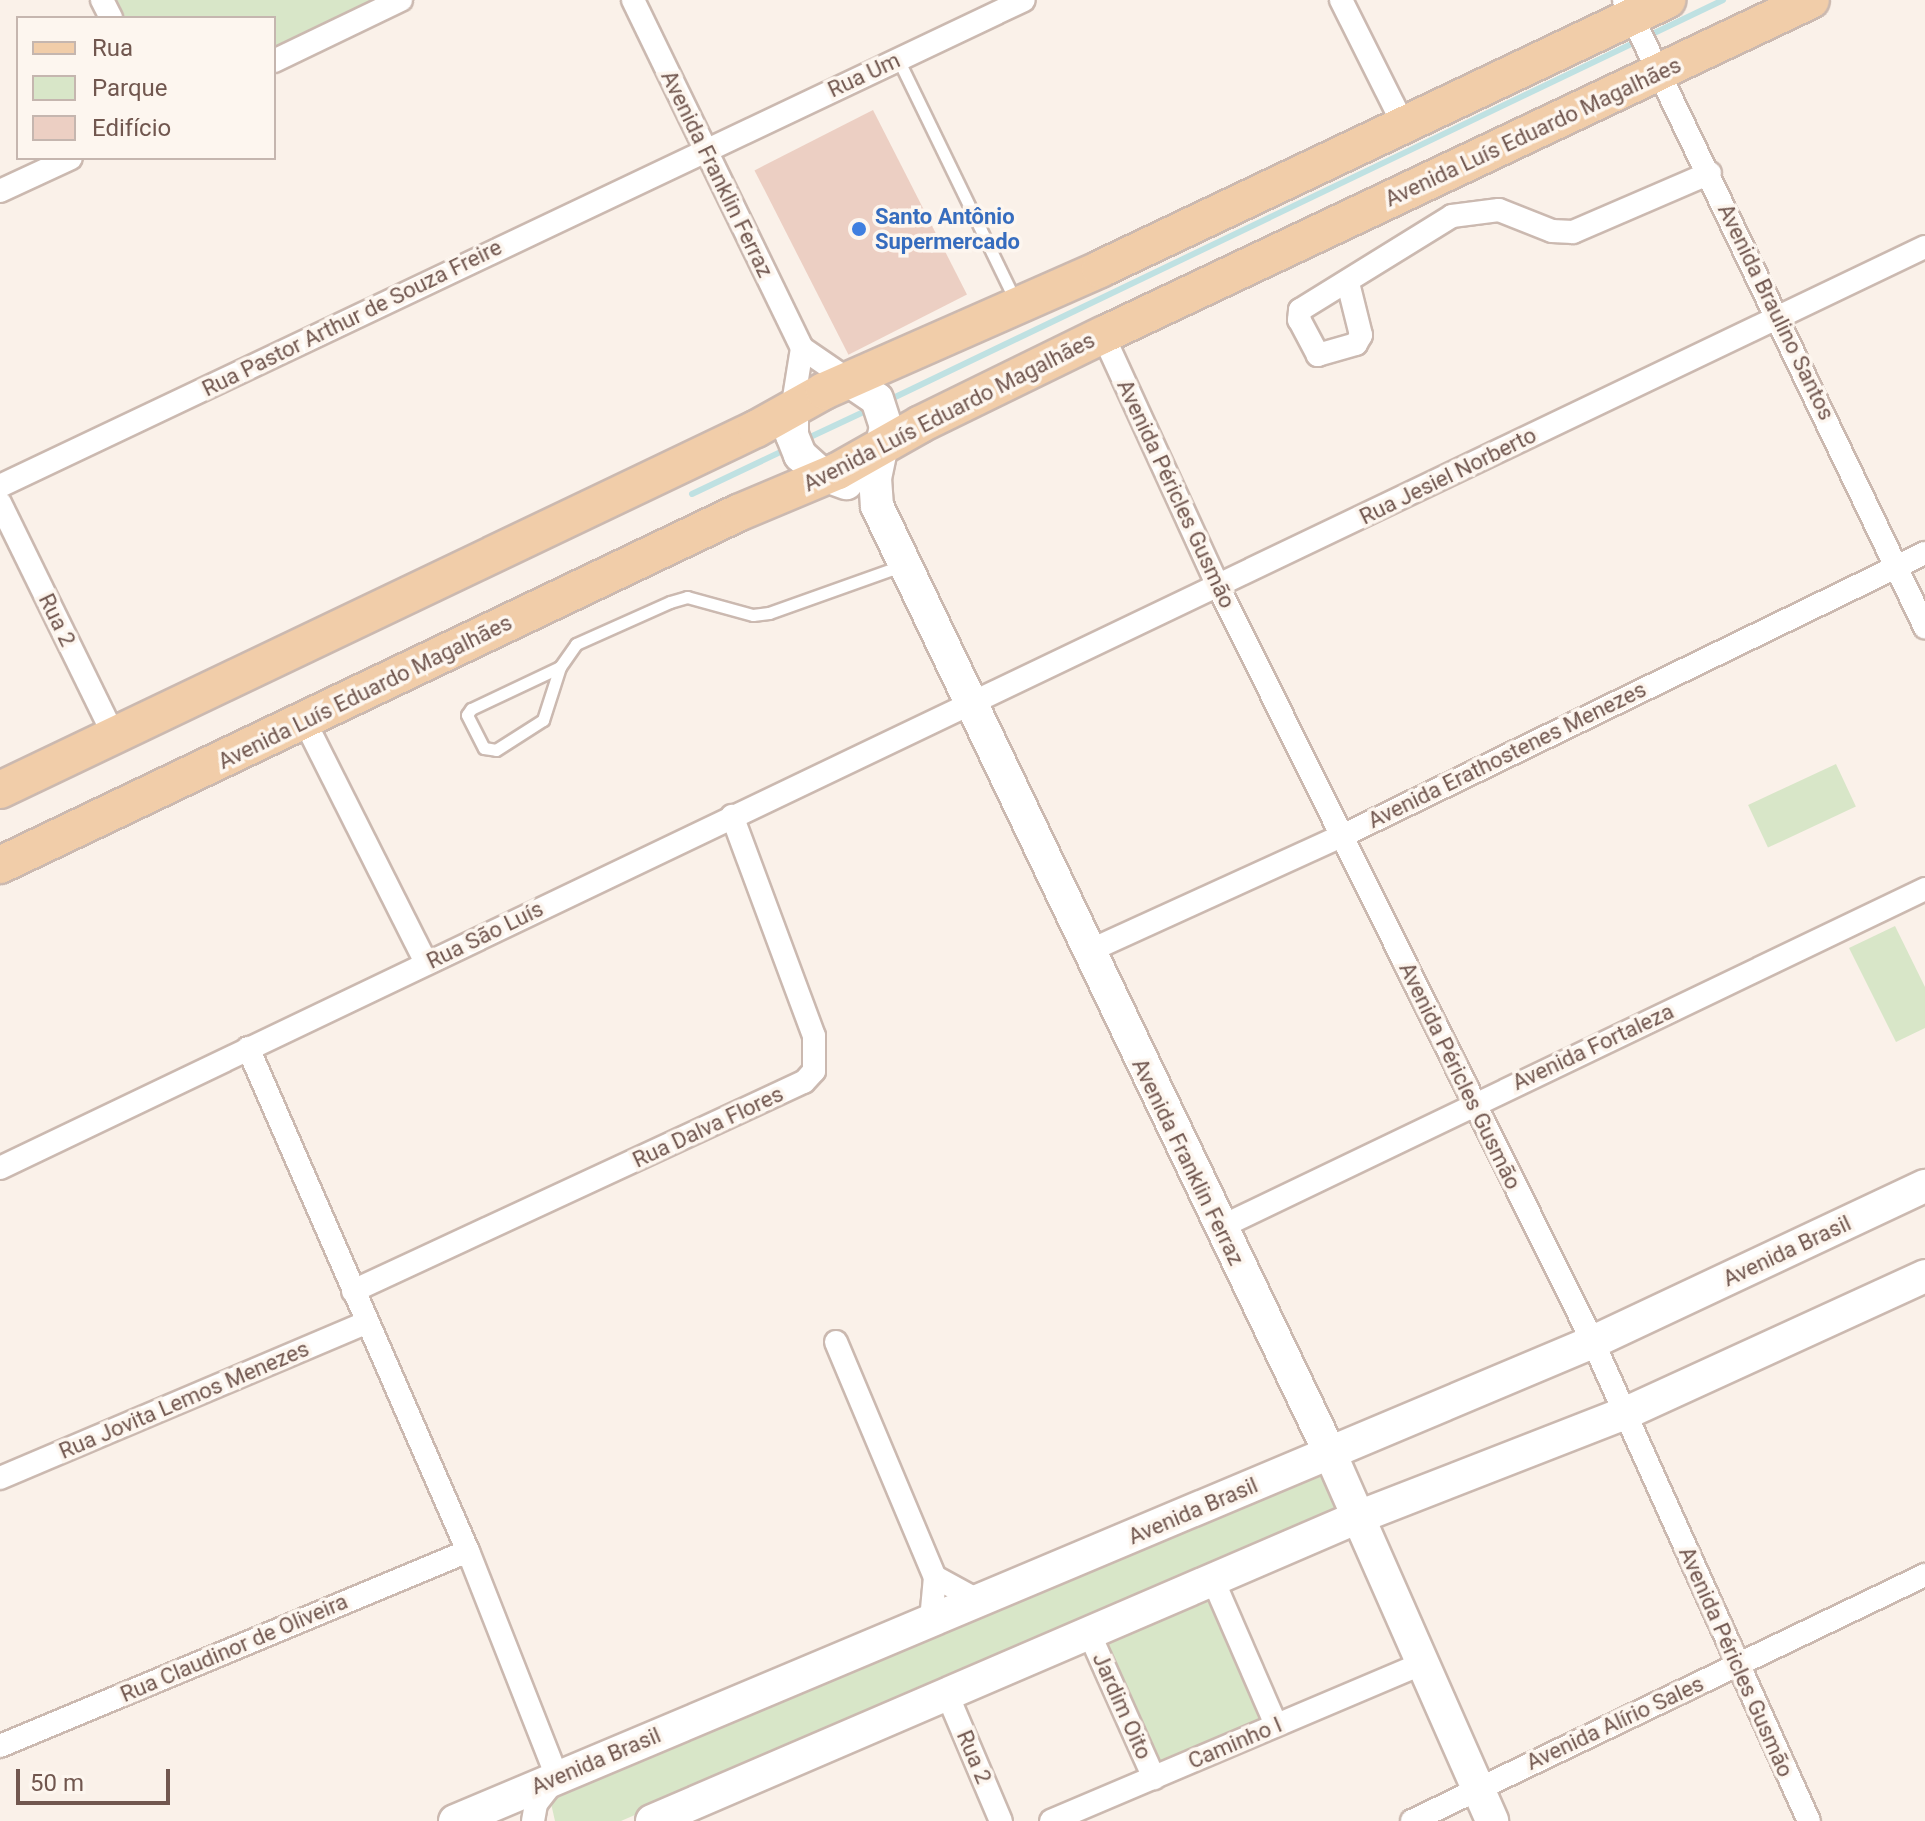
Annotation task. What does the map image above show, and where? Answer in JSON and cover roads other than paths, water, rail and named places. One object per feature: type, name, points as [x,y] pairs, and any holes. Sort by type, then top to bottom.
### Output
[{"type":"main road","points":[[0,790],[859,386],[1018,306],[1667,0]]},
{"type":"main road","name":"Avenida Luís Eduardo Magalhães","points":[[0,865],[305,722],[738,513],[884,436],[1103,335],[1658,65],[1811,0]]},
{"type":"main road","points":[[859,386],[883,410],[884,436],[875,478],[877,506]]},
{"type":"main road","points":[[791,416],[796,448],[819,472],[854,487],[877,506]]},
{"type":"main road","name":"Avenida Franklin Ferraz","points":[[877,506],[1219,1228],[1330,1453],[1420,1664],[1492,1821]]},
{"type":"main road","name":"Avenida Brasil","points":[[455,1821],[1593,1342],[1925,1186]]},
{"type":"main road","points":[[652,1821],[1356,1518],[1626,1413],[1925,1276]]},
{"type":"street","points":[[276,60],[401,0]]},
{"type":"street","name":"Avenida Franklin Ferraz","points":[[633,0],[802,348]]},
{"type":"street","name":"Rua Um","points":[[704,150],[1024,0]]},
{"type":"street","points":[[1341,0],[1403,124]]},
{"type":"street","name":"Avenida Braulino Santos","points":[[1633,15],[1925,627]]},
{"type":"street","name":"Rua Pastor Arthur de Souza Freire","points":[[0,486],[704,150]]},
{"type":"street","points":[[0,191],[67,160]]},
{"type":"street","points":[[1348,283],[1452,216],[1499,210],[1552,231],[1573,232],[1710,173]]},
{"type":"street","name":"Rua Jesiel Norberto","points":[[970,705],[1925,247]]},
{"type":"street","name":"Avenida Péricles Gusmão","points":[[1103,335],[1218,586],[1593,1342],[1736,1667],[1809,1821]]},
{"type":"street","points":[[791,416],[802,348],[859,386]]},
{"type":"street","name":"Rua 2","points":[[0,503],[114,736]]},
{"type":"street","name":"Avenida Erathostenes Menezes","points":[[1087,952],[1342,836],[1925,553]]},
{"type":"street","name":"Rua São Luís","points":[[0,1168],[970,705]]},
{"type":"street","points":[[305,722],[426,963]]},
{"type":"street","name":"Rua Dalva Flores","points":[[353,1291],[804,1082],[814,1071],[814,1036],[732,816]]},
{"type":"street","name":"Avenida Fortaleza","points":[[1219,1228],[1473,1103],[1925,889]]},
{"type":"street","points":[[248,1048],[468,1551],[557,1777],[536,1804],[533,1821]]},
{"type":"street","name":"Rua Jovita Lemos Menezes","points":[[0,1478],[367,1322]]},
{"type":"street","points":[[836,1342],[935,1577],[931,1620]]},
{"type":"street","name":"Rua Claudinor de Oliveira","points":[[0,1746],[468,1551]]},
{"type":"street","name":"Avenida Alírio Sales","points":[[1412,1821],[1925,1575]]},
{"type":"street","points":[[935,1577],[979,1601]]},
{"type":"street","points":[[1213,1580],[1276,1725]]},
{"type":"street","name":"Jardim Oito","points":[[1090,1635],[1154,1778]]},
{"type":"street","name":"Caminho I","points":[[1051,1821],[1420,1664]]},
{"type":"street","name":"Rua 2","points":[[947,1694],[1001,1821]]},
{"type":"lane","points":[[898,59],[1018,306]]},
{"type":"lane","points":[[560,667],[471,709],[467,715],[484,748],[496,750],[543,720],[560,667],[576,644],[670,602],[687,597],[753,615],[769,613],[905,565]]},
{"type":"waterway","points":[[889,400],[1723,0]]},
{"type":"waterway","points":[[806,439],[872,408]]},
{"type":"waterway","points":[[692,494],[789,448]]},
{"type":"place","name":"Santo Antônio Supermercado","points":[[859,229]]}]
